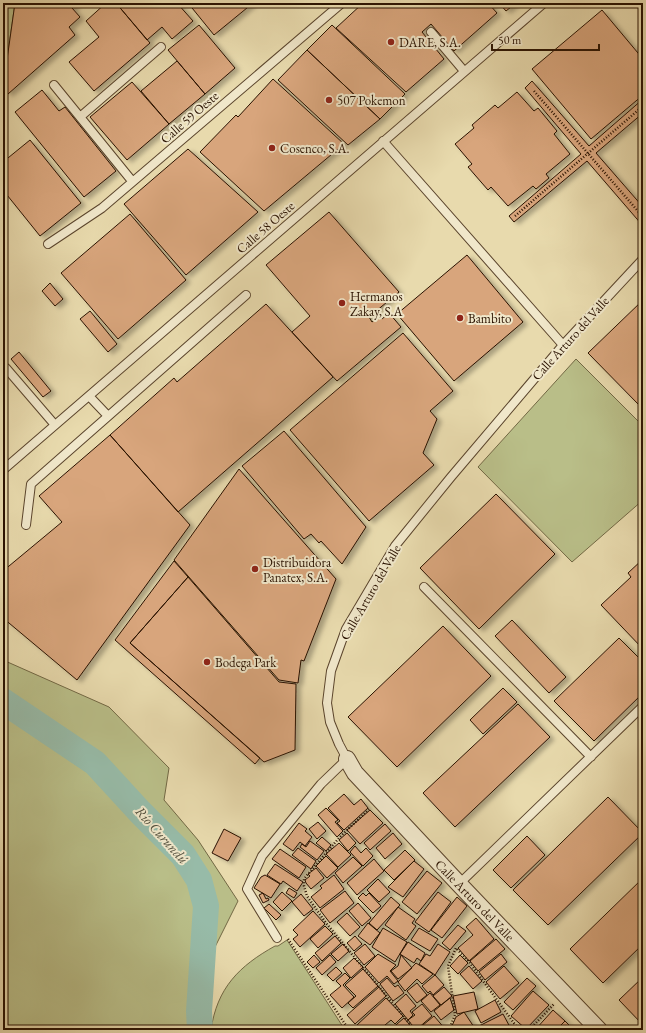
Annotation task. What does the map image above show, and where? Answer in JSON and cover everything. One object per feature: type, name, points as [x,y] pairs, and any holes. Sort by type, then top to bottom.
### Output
[{"type":"street","name":"Calle Arturo del Valle","points":[[347,760],[355,773],[599,1030]]},
{"type":"lane","name":"Calle 59 Oeste","points":[[48,244],[102,208],[342,3]]},
{"type":"lane","name":"Calle 58 Oeste","points":[[3,470],[544,3]]},
{"type":"lane","points":[[430,32],[464,71]]},
{"type":"lane","points":[[80,117],[161,47]]},
{"type":"lane","points":[[54,85],[132,182]]},
{"type":"lane","points":[[383,141],[563,344]]},
{"type":"lane","name":"Calle Arturo del Valle","points":[[347,760],[330,722],[327,703],[331,671],[346,629],[396,546],[451,477],[563,344],[643,259]]},
{"type":"lane","points":[[26,525],[31,484],[246,295]]},
{"type":"lane","points":[[6,368],[55,425]]},
{"type":"lane","points":[[89,396],[108,416]]},
{"type":"lane","points":[[424,587],[591,757]]},
{"type":"lane","points":[[459,884],[643,706]]},
{"type":"lane","points":[[277,938],[247,889],[262,856],[321,784],[347,760]]},
{"type":"path","points":[[534,91],[643,218]]},
{"type":"path","points":[[515,216],[643,106]]},
{"type":"path","points":[[371,806],[339,838],[309,872],[304,879],[304,886],[308,896],[326,923],[415,1030]]},
{"type":"path","points":[[277,938],[287,936],[349,1030]]},
{"type":"path","points":[[449,1030],[455,1015],[448,966],[456,948],[470,963],[519,1030]]},
{"type":"path","points":[[531,1030],[541,1016],[565,994]]},
{"type":"green space","points":[[3,3],[15,3],[3,88]]},
{"type":"green space","points":[[576,359],[643,426],[643,500],[572,562],[478,467]]},
{"type":"green space","points":[[3,660],[109,707],[169,768],[164,800],[198,840],[238,901],[215,947],[207,1030],[3,1030]]},
{"type":"green space","points":[[287,940],[345,1030],[211,1030],[218,1002],[224,990],[232,980],[241,970],[262,954]]},
{"type":"building","points":[[15,3],[77,3],[72,8],[80,17],[69,27],[75,35],[8,94],[3,88]]},
{"type":"building","points":[[106,3],[116,3],[150,43],[94,91],[69,62],[99,37],[86,21]]},
{"type":"building","points":[[116,3],[177,3],[193,21],[172,39],[162,27],[147,40]]},
{"type":"building","points":[[188,3],[253,3],[214,35]]},
{"type":"building","name":"DARE, S.A.","points":[[363,3],[488,3],[497,13],[454,51],[431,24],[422,32],[444,59],[406,92],[336,28]]},
{"type":"building","points":[[499,3],[516,3],[506,11]]},
{"type":"building","points":[[602,10],[643,59],[643,95],[591,139],[532,69]]},
{"type":"building","points":[[199,25],[235,68],[205,94],[168,50]]},
{"type":"building","points":[[332,25],[405,94],[380,119],[307,50]]},
{"type":"building","name":"507 Pokemon","points":[[307,50],[380,119],[348,145],[278,80]]},
{"type":"building","points":[[177,61],[205,94],[169,124],[141,91]]},
{"type":"building","name":"Cosenco, S.A.","points":[[273,79],[344,144],[264,211],[200,152],[236,115],[238,117]]},
{"type":"building","points":[[532,81],[589,146],[643,99],[643,113],[596,153],[643,207],[643,226],[587,161],[514,222],[509,216],[581,154],[525,88]]},
{"type":"building","points":[[132,82],[169,124],[127,160],[90,117]]},
{"type":"building","points":[[42,90],[59,111],[65,107],[116,171],[84,197],[15,112]]},
{"type":"building","points":[[517,92],[534,111],[538,108],[557,131],[554,134],[570,154],[546,174],[549,178],[536,189],[533,186],[508,206],[491,187],[488,190],[468,167],[472,164],[455,144],[474,128],[472,125],[495,105],[498,108]]},
{"type":"building","points":[[30,140],[81,203],[40,236],[3,190],[3,162]]},
{"type":"building","points":[[188,149],[258,212],[186,275],[124,204]]},
{"type":"building","name":"Hermanos Zakay, S.A","points":[[329,212],[399,292],[369,317],[372,322],[380,316],[382,319],[389,313],[401,327],[337,381],[292,332],[310,316],[266,265]]},
{"type":"building","points":[[130,214],[186,280],[118,339],[61,273]]},
{"type":"building","name":"Bambito","points":[[467,255],[523,322],[454,381],[397,314]]},
{"type":"building","points":[[50,283],[63,299],[55,306],[42,291]]},
{"type":"building","points":[[643,300],[643,402],[639,405],[588,353]]},
{"type":"building","points":[[266,304],[333,377],[178,512],[110,435],[174,378],[177,382]]},
{"type":"building","points":[[90,311],[117,344],[108,352],[80,319]]},
{"type":"building","points":[[403,333],[453,391],[430,411],[437,419],[423,453],[434,465],[369,521],[290,430]]},
{"type":"building","points":[[19,352],[51,391],[43,397],[11,359]]},
{"type":"building","points":[[284,431],[366,527],[342,564],[321,541],[319,543],[311,534],[304,539],[242,466]]},
{"type":"building","points":[[110,435],[190,525],[77,680],[3,618],[3,571],[62,522],[39,496]]},
{"type":"building","name":"Distribuidora Panatex, S.A.","points":[[239,469],[336,579],[304,661],[301,660],[298,683],[279,680],[174,560]]},
{"type":"building","points":[[496,494],[555,554],[479,629],[420,568]]},
{"type":"building","points":[[643,559],[643,649],[601,605],[631,577],[628,573]]},
{"type":"building","points":[[174,561],[188,577],[130,643],[260,758],[255,764],[115,640]]},
{"type":"building","name":"Bodega Park","points":[[188,577],[279,682],[296,684],[295,750],[264,762],[130,643]]},
{"type":"building","points":[[512,620],[566,677],[549,693],[495,636]]},
{"type":"building","points":[[443,626],[491,676],[397,767],[348,717]]},
{"type":"building","points":[[619,638],[643,662],[643,693],[594,741],[554,701]]},
{"type":"building","points":[[503,688],[517,702],[483,734],[470,720]]},
{"type":"building","points":[[518,704],[550,737],[455,827],[423,793]]},
{"type":"building","points":[[344,794],[354,805],[361,799],[368,808],[344,830],[337,823],[340,821],[328,808]]},
{"type":"building","points":[[608,797],[643,833],[548,925],[513,890]]},
{"type":"building","points":[[326,808],[338,820],[335,822],[343,831],[337,837],[318,815]]},
{"type":"building","points":[[370,810],[383,823],[360,844],[347,830]]},
{"type":"building","points":[[318,822],[326,831],[317,839],[309,829]]},
{"type":"building","points":[[299,823],[307,829],[305,831],[312,837],[305,846],[300,842],[293,851],[283,844]]},
{"type":"building","points":[[385,824],[391,831],[370,850],[364,843]]},
{"type":"building","points":[[224,829],[241,838],[228,861],[212,853]]},
{"type":"building","points":[[347,833],[356,843],[348,851],[339,840]]},
{"type":"building","points":[[393,833],[402,844],[385,859],[376,848]]},
{"type":"building","points":[[527,836],[545,855],[511,888],[493,870]]},
{"type":"building","points":[[322,837],[331,845],[326,851],[316,843]]},
{"type":"building","points":[[310,841],[324,851],[317,860],[300,847],[302,844],[306,847]]},
{"type":"building","points":[[339,843],[351,855],[338,867],[326,854]]},
{"type":"building","points":[[355,846],[361,853],[366,848],[373,856],[363,866],[350,852]]},
{"type":"building","points":[[298,848],[316,861],[311,869],[292,855]]},
{"type":"building","points":[[280,849],[306,867],[299,878],[272,859]]},
{"type":"building","points":[[405,850],[415,860],[394,880],[384,870]]},
{"type":"building","points":[[326,856],[338,868],[327,878],[316,866]]},
{"type":"building","points":[[353,857],[362,866],[343,883],[335,873]]},
{"type":"building","points":[[374,859],[384,871],[357,895],[347,883]]},
{"type":"building","points":[[414,861],[424,869],[403,897],[388,887]]},
{"type":"building","points":[[275,864],[303,882],[297,891],[283,881],[281,884],[267,875]]},
{"type":"building","points":[[316,868],[324,878],[311,889],[305,880],[310,876],[308,874]]},
{"type":"building","points":[[427,871],[442,883],[417,914],[402,902]]},
{"type":"building","points":[[265,875],[280,884],[271,898],[254,888],[261,877]]},
{"type":"building","points":[[334,875],[344,889],[320,908],[311,897],[322,888],[320,886]]},
{"type":"building","points":[[643,878],[643,944],[603,983],[570,949]]},
{"type":"building","points":[[378,879],[390,892],[379,902],[367,890]]},
{"type":"building","points":[[289,888],[297,893],[294,898],[286,893]]},
{"type":"building","points":[[345,891],[354,903],[330,923],[320,910]]},
{"type":"building","points":[[282,892],[292,901],[282,911],[273,902]]},
{"type":"building","points":[[438,892],[451,902],[429,932],[415,922]]},
{"type":"building","points":[[263,893],[266,899],[268,898],[269,900],[263,903],[259,895]]},
{"type":"building","points":[[363,893],[366,896],[369,893],[381,906],[373,913],[358,898]]},
{"type":"building","points":[[301,894],[313,909],[304,916],[292,902]]},
{"type":"building","points":[[391,897],[400,905],[377,930],[369,923]]},
{"type":"building","points":[[457,897],[467,906],[442,938],[431,930]]},
{"type":"building","points":[[358,903],[371,918],[362,926],[349,911]]},
{"type":"building","points":[[269,904],[281,915],[276,920],[264,908]]},
{"type":"building","points":[[398,907],[415,919],[412,923],[416,926],[406,940],[385,925]]},
{"type":"building","points":[[313,911],[325,924],[300,947],[293,939],[298,935],[293,930]]},
{"type":"building","points":[[347,913],[360,927],[350,936],[337,922]]},
{"type":"building","points":[[476,918],[494,939],[469,961],[458,948],[473,935],[466,927]]},
{"type":"building","points":[[368,923],[380,933],[370,945],[358,936]]},
{"type":"building","points":[[458,925],[466,931],[450,950],[442,943]]},
{"type":"building","points":[[325,926],[333,934],[318,948],[310,939]]},
{"type":"building","points":[[383,928],[407,942],[395,962],[372,947]]},
{"type":"building","points":[[419,928],[438,939],[430,951],[411,940]]},
{"type":"building","points":[[335,936],[341,943],[322,961],[315,953]]},
{"type":"building","points":[[355,936],[362,944],[354,951],[347,943]]},
{"type":"building","points":[[496,939],[505,949],[478,971],[470,961]]},
{"type":"building","points":[[408,942],[425,953],[421,961],[417,958],[414,963],[400,954]]},
{"type":"building","points":[[343,944],[349,951],[338,961],[331,954]]},
{"type":"building","points":[[365,944],[375,956],[364,965],[354,953]]},
{"type":"building","points":[[438,944],[450,952],[435,975],[419,964],[426,954],[430,956]]},
{"type":"building","points":[[378,954],[396,965],[390,971],[398,981],[394,984],[387,976],[379,983],[365,967]]},
{"type":"building","points":[[501,954],[507,962],[485,980],[479,972]]},
{"type":"building","points":[[314,955],[320,962],[313,968],[307,962]]},
{"type":"building","points":[[330,955],[336,962],[322,975],[316,968]]},
{"type":"building","points":[[401,955],[412,968],[398,979],[391,971],[398,966]]},
{"type":"building","points":[[460,955],[468,963],[458,974],[450,966]]},
{"type":"building","points":[[354,958],[363,967],[351,978],[343,968]]},
{"type":"building","points":[[416,963],[433,974],[422,984],[417,979],[405,991],[398,982]]},
{"type":"building","points":[[469,966],[482,981],[473,989],[460,974]]},
{"type":"building","points":[[504,966],[519,983],[500,999],[486,982]]},
{"type":"building","points":[[336,967],[342,973],[333,981],[327,975]]},
{"type":"building","points":[[363,969],[378,986],[353,1008],[348,1003],[356,996],[345,985]]},
{"type":"building","points":[[345,973],[350,978],[343,985],[354,997],[342,1008],[330,995],[341,986],[336,981]]},
{"type":"building","points":[[435,975],[444,985],[433,995],[430,991],[428,993],[422,986]]},
{"type":"building","points":[[643,977],[643,1025],[619,1000]]},
{"type":"building","points":[[387,978],[395,987],[398,985],[404,993],[393,1001],[380,984]]},
{"type":"building","points":[[527,978],[536,986],[513,1010],[504,1002]]},
{"type":"building","points":[[417,983],[427,995],[417,1003],[407,991]]},
{"type":"building","points":[[379,987],[386,996],[355,1024],[347,1015]]},
{"type":"building","points":[[444,987],[452,996],[441,1005],[433,996]]},
{"type":"building","points":[[533,991],[549,1005],[526,1029],[511,1016]]},
{"type":"building","points":[[474,992],[478,1009],[457,1014],[453,996]]},
{"type":"building","points":[[430,993],[440,1005],[431,1012],[421,1001]]},
{"type":"building","points":[[406,994],[416,1006],[410,1011],[413,1015],[408,1020],[395,1004]]},
{"type":"building","points":[[386,998],[403,1016],[395,1024],[391,1020],[379,1030],[362,1030],[357,1025]]},
{"type":"building","points":[[450,998],[454,1010],[441,1020],[434,1011]]},
{"type":"building","points":[[495,1000],[501,1012],[481,1023],[475,1011]]},
{"type":"building","points":[[422,1004],[432,1016],[416,1030],[408,1020],[415,1015],[412,1012]]},
{"type":"building","points":[[553,1010],[565,1021],[556,1030],[535,1030]]},
{"type":"building","points":[[464,1012],[474,1027],[469,1030],[452,1030],[451,1028],[456,1017]]},
{"type":"building","points":[[503,1014],[511,1029],[481,1030],[479,1026]]},
{"type":"building","points":[[434,1016],[446,1030],[417,1030]]},
{"type":"building","points":[[404,1018],[414,1030],[390,1030]]},
{"type":"building","points":[[565,1021],[574,1030],[556,1030]]},
{"type":"waterway","name":"Río Curundú","points":[[3,701],[95,763],[140,812],[183,855],[199,880],[206,906],[199,1011],[200,1030]]},
{"type":"place","name":"DARE, S.A.","points":[[391,42]]},
{"type":"place","name":"507 Pokemon","points":[[329,100]]},
{"type":"place","name":"Cosenco, S.A.","points":[[272,148]]},
{"type":"place","name":"Hermanos Zakay, S.A","points":[[342,303]]},
{"type":"place","name":"Bambito","points":[[460,318]]},
{"type":"place","name":"Distribuidora Panatex, S.A.","points":[[255,569]]},
{"type":"place","name":"Bodega Park","points":[[207,662]]}]
